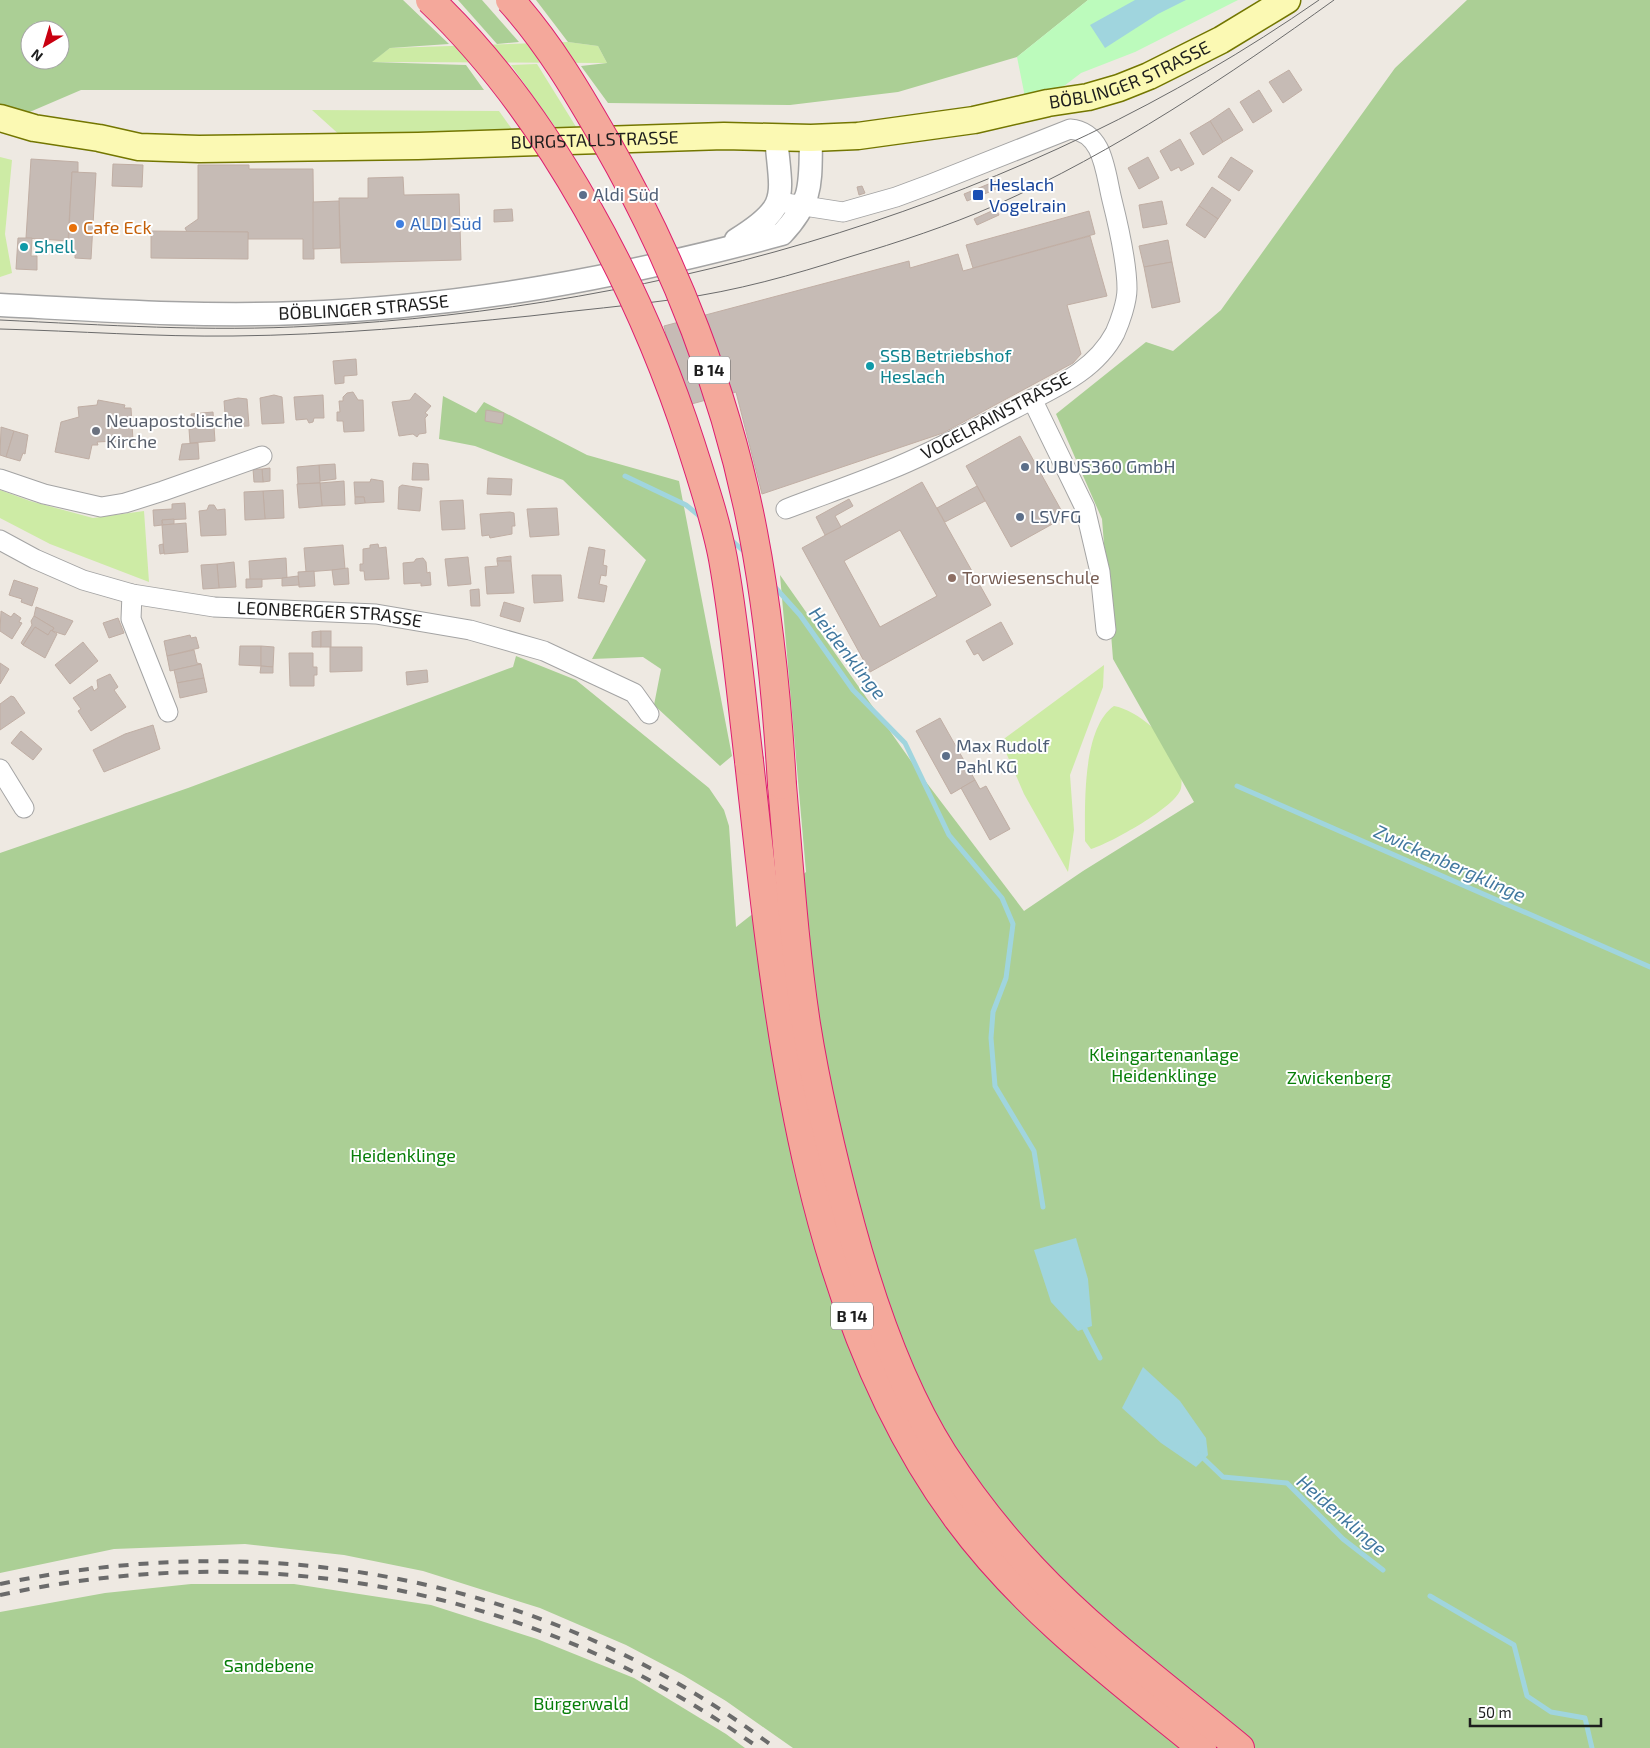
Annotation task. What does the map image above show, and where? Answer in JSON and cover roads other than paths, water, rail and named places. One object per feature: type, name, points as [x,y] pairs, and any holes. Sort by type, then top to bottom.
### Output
[{"type":"highway","name":"B 14","points":[[430,0],[452,20],[478,51],[537,130],[599,230],[646,324],[678,406],[701,475],[721,550],[734,636],[768,929],[791,1076],[805,1146],[840,1282],[893,1416],[922,1468],[960,1522],[1014,1584],[1089,1655],[1202,1748]]},
{"type":"highway","name":"B 14","points":[[510,0],[552,54],[615,158],[651,228],[689,314],[737,463],[753,531],[767,615],[794,933],[806,1025],[824,1117],[863,1273],[898,1367],[942,1453],[980,1506],[1032,1568],[1110,1641],[1240,1748]]},
{"type":"main road","name":"BÖBLINGER STRASSE","points":[[1048,102],[1083,85],[1178,49],[1264,0]]},
{"type":"main road","name":"BÖBLINGER STRASSE","points":[[1048,102],[1088,97],[1149,76],[1229,36],[1287,0]]},
{"type":"main road","name":"BURGSTALLSTRASSE","points":[[0,118],[34,128],[138,146],[199,149],[344,147],[724,136],[811,138],[858,136],[948,124],[1048,102]]},
{"type":"main road","name":"BURGSTALLSTRASSE","points":[[0,133],[30,142],[75,149],[109,151],[138,146]]},
{"type":"street","name":"BÖBLINGER STRASSE","points":[[721,250],[760,225],[770,216],[779,202],[844,212],[896,197],[1070,129],[1082,130],[1089,135],[1098,146],[1103,164]]},
{"type":"street","points":[[776,137],[780,189],[779,202]]},
{"type":"street","name":"BÖBLINGER STRASSE","points":[[0,305],[136,313],[298,313],[368,308],[544,289],[600,278],[782,234],[804,206],[809,192],[811,138]]},
{"type":"street","name":"VOGELRAINSTRASSE","points":[[786,509],[921,456],[1066,382],[1087,367],[1104,350],[1116,331],[1127,290],[1116,218],[1103,164]]},
{"type":"street","points":[[1032,399],[1086,508],[1100,572],[1106,630]]},
{"type":"street","points":[[0,479],[44,494],[101,507],[125,503],[163,491],[262,456]]},
{"type":"street","name":"LEONBERGER STRASSE","points":[[0,540],[35,559],[84,580],[132,594],[214,607],[376,614],[470,630],[544,651],[634,693],[649,714]]},
{"type":"street","points":[[132,594],[131,619],[168,712]]},
{"type":"street","points":[[0,769],[24,808]]},
{"type":"water","points":[[1135,0],[1186,0],[1158,14],[1105,48],[1090,25]]},
{"type":"water","points":[[1076,1238],[1088,1279],[1092,1326],[1078,1331],[1051,1302],[1034,1250]]},
{"type":"water","points":[[1143,1367],[1180,1401],[1206,1438],[1208,1455],[1196,1467],[1161,1443],[1122,1408]]},
{"type":"waterway","name":"Heidenklinge","points":[[625,476],[686,505],[702,518]]},
{"type":"waterway","name":"Heidenklinge","points":[[729,538],[747,554]]},
{"type":"waterway","name":"Heidenklinge","points":[[773,585],[800,615],[853,690],[905,743],[949,835],[1002,898],[1013,924],[1006,978],[993,1012],[991,1038],[995,1086],[1034,1151],[1043,1207]]},
{"type":"waterway","name":"Zwickenbergklinge","points":[[1237,786],[1650,967]]},
{"type":"waterway","name":"Heidenklinge","points":[[1083,1325],[1100,1358]]},
{"type":"waterway","name":"Heidenklinge","points":[[1199,1454],[1223,1477],[1287,1483],[1343,1539],[1383,1570]]},
{"type":"waterway","name":"Heidenklinge","points":[[1430,1596],[1514,1645],[1527,1696],[1551,1712],[1585,1718],[1592,1748]]},
{"type":"tram line","points":[[0,320],[196,328],[313,326],[446,315],[579,296],[710,269],[839,233],[966,188],[1088,134],[1206,72],[1319,0]]},
{"type":"tram line","points":[[0,329],[204,336],[344,332],[493,320],[640,304],[699,296],[764,282],[828,264],[923,233],[978,213],[1040,184],[1084,162],[1170,111],[1254,56],[1334,0]]},
{"type":"railway","points":[[0,1584],[103,1567],[205,1561],[307,1566],[406,1580],[504,1606],[598,1642],[689,1690],[775,1748]]},
{"type":"railway","points":[[0,1595],[100,1578],[200,1572],[299,1576],[396,1590],[491,1614],[584,1648],[673,1693],[759,1748]]},
{"type":"place","name":"Aldi Süd","points":[[583,195]]},
{"type":"place","name":"Heslach Vogelrain","points":[[978,195]]},
{"type":"place","name":"ALDI Süd","points":[[400,224]]},
{"type":"place","name":"Cafe Eck","points":[[73,228]]},
{"type":"place","name":"Shell","points":[[24,247]]},
{"type":"place","name":"SSB Betriebshof Heslach","points":[[870,366]]},
{"type":"place","name":"Neuapostolische Kirche","points":[[96,431]]},
{"type":"place","name":"KUBUS360 GmbH","points":[[1025,467]]},
{"type":"place","name":"LSVFG","points":[[1020,517]]},
{"type":"place","name":"Torwiesenschule","points":[[952,578]]},
{"type":"place","name":"Max Rudolf Pahl KG","points":[[946,756]]},
{"type":"park label","name":"Kleingartenanlage Heidenklinge","points":[[1164,1065]]},
{"type":"park label","name":"Zwickenberg","points":[[1339,1078]]},
{"type":"park label","name":"Sandebene","points":[[269,1666]]},
{"type":"park label","name":"Bürgerwald","points":[[581,1704]]}]
